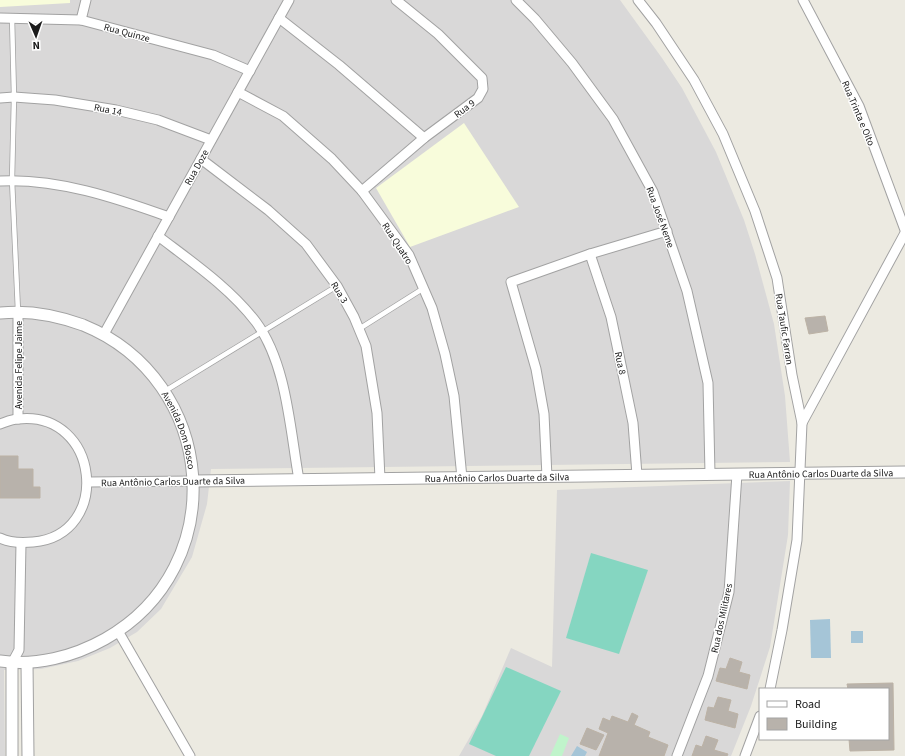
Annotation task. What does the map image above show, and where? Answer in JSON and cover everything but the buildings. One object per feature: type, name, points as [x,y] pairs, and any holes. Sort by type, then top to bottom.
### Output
[{"type":"street","points":[[81,20],[86,0]]},
{"type":"street","name":"Rua Doze","points":[[104,334],[288,0]]},
{"type":"street","name":"Rua 9","points":[[362,191],[424,138],[478,98],[483,89],[482,78],[438,34],[396,0]]},
{"type":"street","name":"Rua José Neme","points":[[516,0],[535,19],[572,63],[613,119],[653,192],[687,291],[708,384],[710,474]]},
{"type":"street","name":"Rua Taufic Farran","points":[[638,0],[656,23],[694,80],[723,134],[755,211],[777,278],[792,375],[802,423],[797,540],[782,630],[770,688]]},
{"type":"street","name":"Rua Trinta e Oito","points":[[803,0],[859,106],[905,230]]},
{"type":"street","name":"Rua Quinze","points":[[0,18],[12,17],[81,20],[213,55],[250,71]]},
{"type":"street","points":[[279,18],[356,80],[424,138]]},
{"type":"street","name":"Rua Quatro","points":[[238,92],[283,116],[332,159],[362,191],[409,255],[432,308],[444,347],[453,389],[462,478]]},
{"type":"street","name":"Rua 14","points":[[0,98],[14,97],[55,100],[116,110],[158,120],[211,140]]},
{"type":"street","name":"Rua 3","points":[[201,159],[268,210],[306,244],[337,286],[366,346],[377,413],[380,479]]},
{"type":"street","points":[[0,181],[12,180],[44,184],[110,196],[169,217]]},
{"type":"street","points":[[547,477],[544,414],[536,369],[511,282],[590,254],[667,231]]},
{"type":"street","points":[[802,423],[905,233]]},
{"type":"street","points":[[158,236],[232,296],[256,323],[272,353],[283,388],[299,480]]},
{"type":"street","name":"Rua 8","points":[[590,254],[611,317],[619,353],[634,423],[638,475]]},
{"type":"street","name":"Avenida Dom Bosco","points":[[0,313],[18,311],[62,317],[104,334],[140,361],[165,391],[187,436],[194,481],[192,516],[184,543],[167,581],[145,609],[118,631],[90,647],[59,658],[27,663],[0,661]]},
{"type":"street","name":"Avenida Felipe Jaime","points":[[18,311],[18,419]]},
{"type":"street","points":[[0,424],[18,419],[39,420],[59,428],[75,442],[85,461],[88,482],[84,502],[74,520],[60,533],[41,542],[21,543],[0,538]]},
{"type":"street","name":"Rua Antônio Carlos Duarte da Silva","points":[[88,482],[905,472]]},
{"type":"street","name":"Rua dos Militares","points":[[677,756],[708,676],[729,592],[737,474]]},
{"type":"street","points":[[12,756],[12,663],[19,650],[21,543]]},
{"type":"street","points":[[118,631],[190,756]]},
{"type":"street","points":[[19,650],[27,663],[28,756]]},
{"type":"street","points":[[745,756],[759,719]]},
{"type":"lane","points":[[12,17],[14,97],[12,180],[18,311]]},
{"type":"lane","points":[[165,391],[337,286]]},
{"type":"lane","points":[[359,329],[424,288]]},
{"type":"shaded area","points":[[0,0],[620,0],[682,88],[716,152],[744,220],[774,324],[785,396],[790,462],[211,469],[207,504],[192,557],[161,609],[137,632],[110,648],[78,661],[41,669],[4,670],[5,756],[0,756]]},
{"type":"shaded area","points":[[0,0],[70,0],[70,3],[0,7]]},
{"type":"shaded area","points":[[464,123],[519,207],[410,247],[376,188]]},
{"type":"shaded area","points":[[790,481],[788,535],[770,647],[751,706],[731,756],[459,756],[482,716],[511,648],[552,667],[557,490]]},
{"type":"green space","points":[[591,553],[648,570],[619,654],[566,638]]},
{"type":"green space","points":[[506,667],[561,691],[529,756],[496,756],[469,744]]},
{"type":"green space","points":[[560,734],[569,738],[562,756],[550,756]]},
{"type":"water","points":[[830,619],[831,658],[811,658],[810,620]]},
{"type":"water","points":[[851,631],[863,631],[863,643],[851,643]]},
{"type":"water","points":[[577,746],[587,752],[585,756],[571,756]]}]
